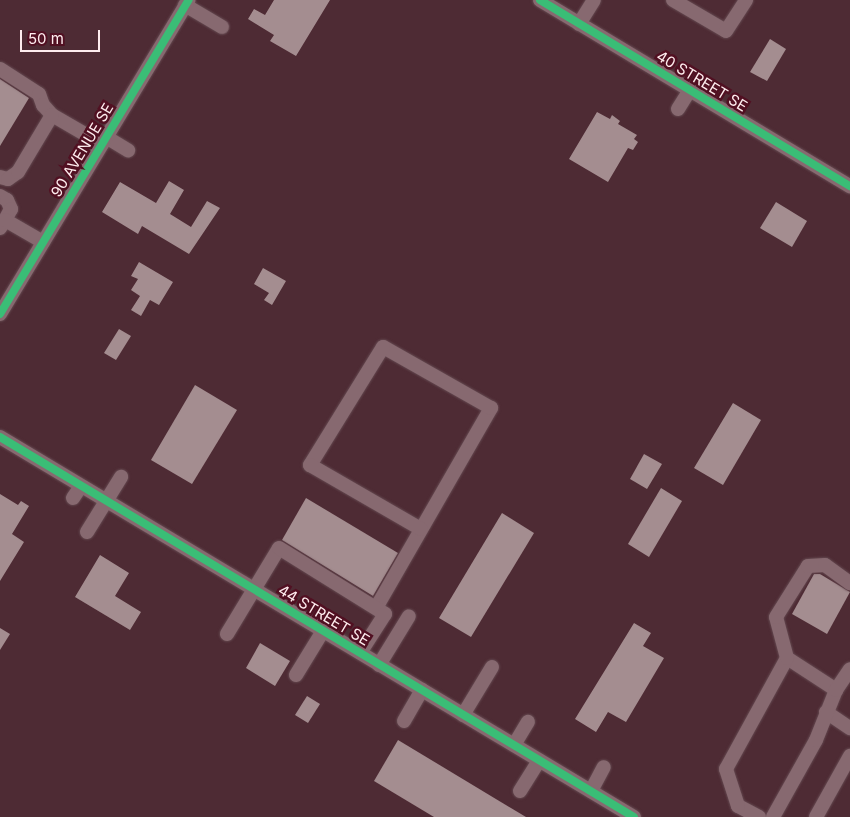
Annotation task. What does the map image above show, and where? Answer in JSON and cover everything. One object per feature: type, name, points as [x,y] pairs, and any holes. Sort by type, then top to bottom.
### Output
[{"type":"street","name":"40 STREET SE","points":[[540,0],[850,186]]},
{"type":"street","points":[[579,24],[594,0]]},
{"type":"street","points":[[673,0],[726,32],[746,0]]},
{"type":"street","points":[[187,3],[222,27]]},
{"type":"street","name":"90 AVENUE SE","points":[[0,314],[187,3]]},
{"type":"street","points":[[0,69],[40,94],[42,105],[52,115],[104,141],[128,150]]},
{"type":"street","points":[[678,109],[690,90]]},
{"type":"street","points":[[0,176],[8,179],[18,172],[52,115]]},
{"type":"street","points":[[0,196],[7,200],[11,209],[3,224],[43,242]]},
{"type":"street","points":[[376,608],[421,530],[491,408],[383,347],[310,466],[421,530]]},
{"type":"street","name":"44 STREET SE","points":[[0,437],[631,816]]},
{"type":"street","points":[[88,532],[121,477]]},
{"type":"street","points":[[73,498],[81,486]]},
{"type":"street","points":[[227,634],[279,548],[384,614],[360,653]]},
{"type":"street","points":[[836,690],[787,658],[776,617],[808,566],[825,565],[850,582]]},
{"type":"street","points":[[379,665],[408,616]]},
{"type":"street","points":[[296,675],[323,631]]},
{"type":"street","points":[[759,817],[735,811],[726,768],[787,658]]},
{"type":"street","points":[[463,715],[492,667]]},
{"type":"street","points":[[773,817],[816,740],[836,690],[850,669]]},
{"type":"street","points":[[404,721],[422,690]]},
{"type":"street","points":[[826,712],[850,728]]},
{"type":"street","points":[[514,746],[528,722]]},
{"type":"street","points":[[816,817],[850,756]]},
{"type":"street","points":[[520,791],[539,760]]},
{"type":"street","points":[[591,791],[604,767]]},
{"type":"building","points":[[274,0],[330,0],[296,56],[270,41],[274,35],[248,19],[254,9],[265,15]]},
{"type":"building","points":[[770,39],[786,49],[767,81],[750,72]]},
{"type":"building","points":[[0,79],[29,98],[0,146]]},
{"type":"building","points":[[597,112],[610,119],[612,115],[620,121],[618,124],[637,135],[634,139],[638,142],[633,150],[628,148],[608,182],[569,159]]},
{"type":"building","points":[[169,181],[184,190],[170,214],[191,227],[207,201],[220,208],[189,254],[142,226],[138,234],[102,212],[120,182],[156,203]]},
{"type":"building","points":[[776,202],[807,221],[792,247],[760,228]]},
{"type":"building","points":[[139,262],[173,282],[159,305],[150,300],[141,316],[131,310],[140,296],[131,290],[138,279],[131,276]]},
{"type":"building","points":[[263,268],[286,281],[272,305],[264,300],[269,293],[254,284]]},
{"type":"building","points":[[119,329],[131,336],[116,360],[104,353]]},
{"type":"building","points":[[195,385],[237,410],[192,484],[151,460]]},
{"type":"building","points":[[733,403],[761,420],[723,485],[694,468]]},
{"type":"building","points":[[644,454],[662,464],[647,489],[630,479]]},
{"type":"building","points":[[661,488],[682,501],[649,557],[628,544]]},
{"type":"building","points":[[0,494],[18,505],[21,501],[29,506],[12,534],[24,542],[0,581]]},
{"type":"building","points":[[306,498],[398,553],[373,596],[282,540]]},
{"type":"building","points":[[502,513],[534,533],[471,637],[439,618]]},
{"type":"building","points":[[100,555],[129,573],[115,596],[141,612],[130,630],[75,597]]},
{"type":"building","points":[[814,574],[820,574],[850,592],[827,634],[792,614]]},
{"type":"building","points":[[634,623],[651,633],[643,646],[664,658],[626,722],[608,712],[596,732],[575,719]]},
{"type":"building","points":[[0,628],[10,634],[0,650]]},
{"type":"building","points":[[260,643],[290,661],[275,686],[246,668]]},
{"type":"building","points":[[307,696],[320,704],[308,723],[295,715]]},
{"type":"building","points":[[398,740],[526,817],[434,817],[374,781]]},
{"type":"cycle path","points":[[0,314],[189,0]]},
{"type":"cycle path","points":[[540,0],[850,186]]},
{"type":"cycle path","points":[[0,437],[634,817]]}]
